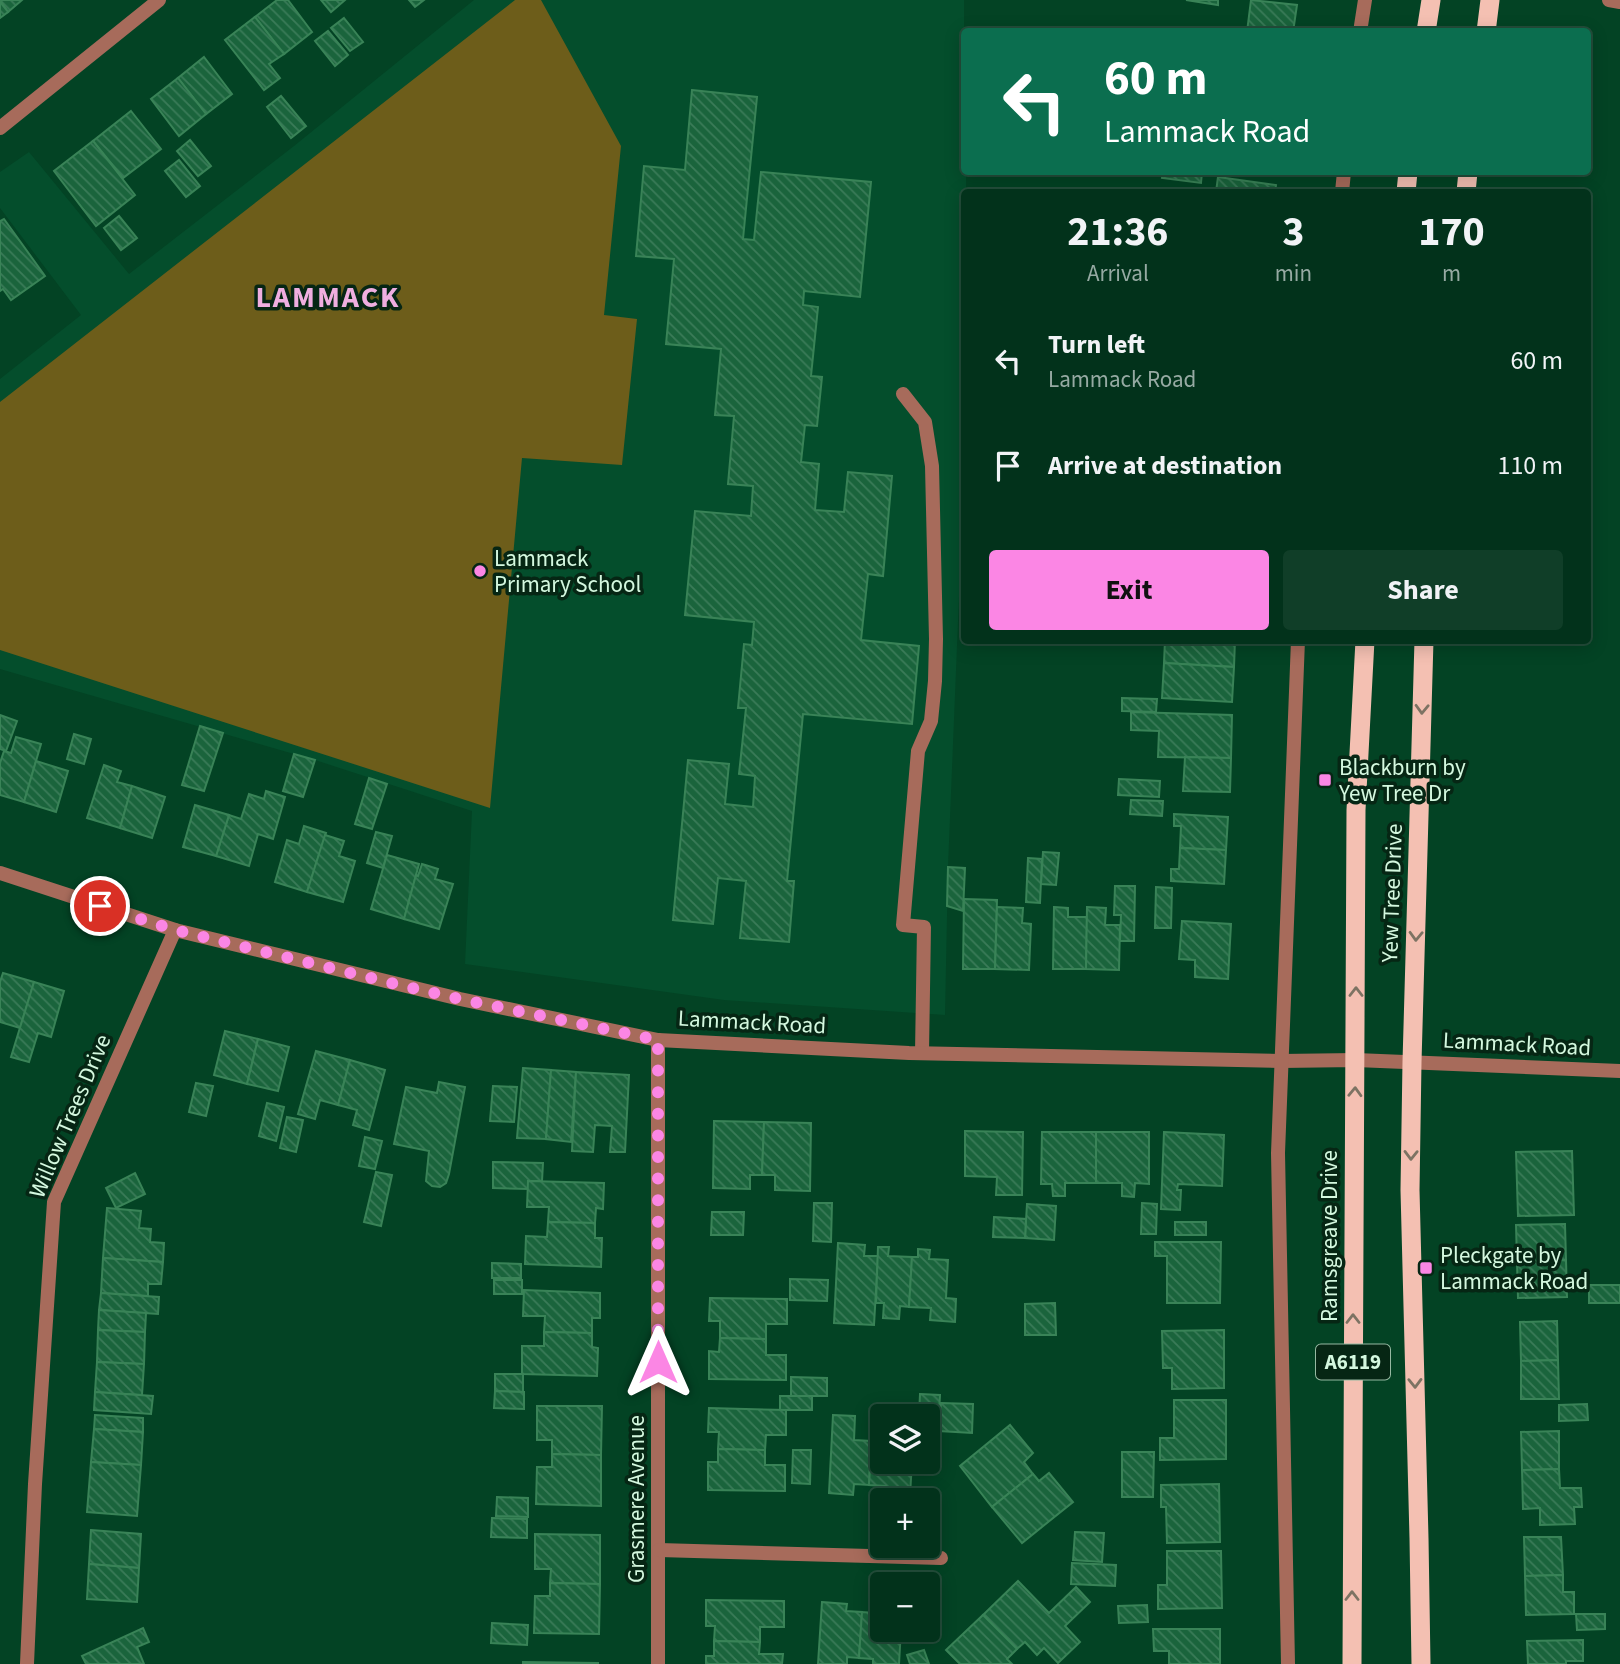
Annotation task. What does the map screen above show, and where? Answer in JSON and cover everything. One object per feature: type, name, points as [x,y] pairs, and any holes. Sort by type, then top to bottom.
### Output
[{"type":"highway","points":[[1427,28],[1431,0]]},
{"type":"highway","points":[[1486,28],[1490,0]]},
{"type":"highway","name":"Yew Tree Drive","points":[[1356,1060],[1356,810],[1365,644]]},
{"type":"highway","name":"Yew Tree Drive","points":[[1412,1062],[1424,644]]},
{"type":"highway","name":"Ramsgreave Drive","points":[[1352,1664],[1353,1166],[1356,1060]]},
{"type":"highway","name":"A6119","points":[[1412,1062],[1410,1190],[1421,1664]]},
{"type":"street","points":[[0,128],[159,0]]},
{"type":"street","points":[[1361,28],[1365,0]]},
{"type":"street","points":[[1609,0],[1620,2]]},
{"type":"street","points":[[903,394],[925,422],[932,466],[935,681],[931,720],[918,751],[903,925],[923,927],[922,1053]]},
{"type":"street","points":[[1288,1664],[1278,1153],[1298,644]]},
{"type":"street","name":"Lammack Road","points":[[0,873],[175,930],[460,999],[658,1040],[922,1053],[1281,1061],[1356,1060],[1620,1072]]},
{"type":"street","name":"Willow Trees Drive","points":[[27,1664],[35,1484],[54,1202],[175,930]]},
{"type":"street","name":"Grasmere Avenue","points":[[658,1040],[658,1664]]},
{"type":"street","points":[[659,1550],[941,1558]]},
{"type":"shaded area","name":"Lammack Primary School","points":[[474,0],[964,0],[964,28],[961,28],[961,175],[966,175],[966,189],[961,189],[961,548],[945,1015],[724,1000],[465,964],[472,811],[315,760],[0,669],[0,379],[81,315],[0,208],[0,172],[29,152],[129,274],[294,146]]},
{"type":"shaded area","points":[[515,0],[541,0],[621,146],[604,315],[637,319],[622,465],[522,458],[490,808],[0,650],[0,402]]},
{"type":"building","points":[[0,0],[22,0],[8,12]]},
{"type":"building","points":[[277,0],[288,0],[312,32],[284,54],[255,17]]},
{"type":"building","points":[[321,0],[345,0],[331,12]]},
{"type":"building","points":[[409,0],[424,0],[415,7]]},
{"type":"building","points":[[1186,0],[1218,0],[1218,5]]},
{"type":"building","points":[[1251,0],[1297,5],[1294,28],[1248,28]]},
{"type":"building","points":[[0,2],[8,12],[0,18]]},
{"type":"building","points":[[255,17],[284,54],[269,64],[280,78],[264,90],[225,40]]},
{"type":"building","points":[[344,18],[363,42],[350,51],[331,28]]},
{"type":"building","points":[[328,31],[348,55],[335,66],[315,41]]},
{"type":"building","points":[[204,57],[232,94],[206,114],[178,78]]},
{"type":"building","points":[[178,78],[206,114],[179,136],[151,99]]},
{"type":"building","points":[[692,90],[757,97],[743,239],[754,240],[761,172],[871,182],[860,297],[804,291],[803,305],[818,307],[811,376],[822,377],[817,426],[805,425],[801,462],[819,464],[815,510],[844,512],[848,472],[892,476],[883,576],[868,574],[861,640],[919,646],[912,724],[803,714],[787,881],[794,881],[789,942],[740,938],[746,881],[718,878],[713,924],[673,920],[688,760],[729,764],[725,804],[753,807],[755,776],[739,774],[746,708],[738,708],[744,644],[752,645],[754,622],[685,615],[695,511],[751,516],[753,486],[728,484],[734,416],[715,415],[721,349],[666,344],[674,259],[636,256],[644,166],[685,170]]},
{"type":"building","points":[[281,96],[306,126],[291,138],[267,107]]},
{"type":"building","points":[[131,111],[161,149],[123,178],[93,141]]},
{"type":"building","points":[[190,140],[211,166],[198,176],[177,151]]},
{"type":"building","points":[[93,141],[135,195],[96,226],[54,171]]},
{"type":"building","points":[[179,160],[200,186],[186,197],[165,171]]},
{"type":"building","points":[[1162,175],[1202,175],[1201,183],[1162,178]]},
{"type":"building","points":[[1218,177],[1276,185],[1275,189],[1216,189]]},
{"type":"building","points":[[119,216],[137,238],[121,250],[104,228]]},
{"type":"building","points":[[4,219],[45,276],[11,300],[3,289],[0,291],[0,221]]},
{"type":"building","points":[[1165,644],[1235,644],[1234,667],[1164,663]]},
{"type":"building","points":[[1164,663],[1234,667],[1232,702],[1162,698]]},
{"type":"building","points":[[1122,698],[1157,699],[1156,712],[1122,711]]},
{"type":"building","points":[[1131,712],[1232,715],[1231,758],[1158,757],[1159,731],[1131,730]]},
{"type":"building","points":[[0,715],[17,721],[6,751],[0,749]]},
{"type":"building","points":[[200,726],[223,733],[204,791],[182,785]]},
{"type":"building","points":[[74,734],[91,739],[84,764],[67,759]]},
{"type":"building","points":[[16,737],[41,744],[24,802],[0,795],[0,763],[4,751],[11,753]]},
{"type":"building","points":[[294,754],[315,760],[303,797],[283,791]]},
{"type":"building","points":[[1185,757],[1231,758],[1230,792],[1183,791]]},
{"type":"building","points":[[36,761],[68,771],[56,812],[24,802]]},
{"type":"building","points":[[104,765],[121,771],[117,782],[132,786],[120,828],[87,818]]},
{"type":"building","points":[[369,778],[387,784],[372,829],[355,824]]},
{"type":"building","points":[[1119,779],[1160,781],[1159,797],[1118,795]]},
{"type":"building","points":[[132,786],[165,797],[152,838],[120,828]]},
{"type":"building","points":[[266,791],[285,797],[273,839],[258,834],[249,866],[216,856],[229,815],[241,819],[249,794],[264,799]]},
{"type":"building","points":[[1131,800],[1163,801],[1162,816],[1130,814]]},
{"type":"building","points":[[195,805],[229,815],[216,856],[183,847]]},
{"type":"building","points":[[1174,814],[1228,817],[1226,850],[1180,848],[1181,826],[1174,826]]},
{"type":"building","points":[[304,826],[326,833],[307,892],[275,882],[287,840],[299,844]]},
{"type":"building","points":[[376,832],[392,836],[383,868],[367,863]]},
{"type":"building","points":[[325,835],[344,841],[339,856],[355,861],[343,902],[307,892]]},
{"type":"building","points":[[1180,848],[1226,850],[1224,884],[1171,881],[1171,869],[1179,869]]},
{"type":"building","points":[[1043,852],[1059,853],[1056,885],[1041,884]]},
{"type":"building","points":[[387,855],[419,864],[404,919],[371,909]]},
{"type":"building","points":[[1028,858],[1042,859],[1040,903],[1026,902]]},
{"type":"building","points":[[422,864],[438,869],[435,879],[453,884],[439,929],[404,919],[416,875],[418,876]]},
{"type":"building","points":[[948,867],[965,868],[963,911],[947,906]]},
{"type":"building","points":[[1115,886],[1135,886],[1134,941],[1120,941],[1121,915],[1114,915]]},
{"type":"building","points":[[1156,887],[1172,888],[1171,928],[1155,928]]},
{"type":"building","points":[[964,899],[997,900],[995,969],[963,969]]},
{"type":"building","points":[[997,907],[1023,908],[1022,923],[1031,924],[1029,970],[995,969]]},
{"type":"building","points":[[1054,907],[1068,908],[1068,917],[1087,917],[1086,969],[1053,969]]},
{"type":"building","points":[[1087,907],[1106,908],[1105,925],[1120,925],[1119,970],[1086,969]]},
{"type":"building","points":[[1182,921],[1231,924],[1228,979],[1195,977],[1195,960],[1179,959]]},
{"type":"building","points":[[3,973],[34,982],[20,1028],[0,1022],[0,982]]},
{"type":"building","points":[[34,982],[64,991],[51,1037],[38,1033],[29,1062],[11,1057]]},
{"type":"building","points":[[225,1031],[258,1039],[247,1084],[214,1075]]},
{"type":"building","points":[[258,1039],[289,1047],[278,1091],[247,1084]]},
{"type":"building","points":[[316,1051],[350,1060],[338,1105],[320,1100],[315,1119],[298,1114]]},
{"type":"building","points":[[350,1060],[385,1070],[369,1130],[353,1125],[357,1110],[338,1105]]},
{"type":"building","points":[[523,1068],[551,1070],[546,1139],[517,1138]]},
{"type":"building","points":[[551,1070],[576,1072],[571,1142],[546,1139]]},
{"type":"building","points":[[576,1072],[629,1075],[625,1152],[610,1152],[612,1126],[595,1125],[593,1152],[572,1151]]},
{"type":"building","points":[[439,1082],[465,1087],[449,1174],[446,1183],[440,1187],[432,1186],[426,1181],[429,1151],[394,1144],[406,1087],[437,1093]]},
{"type":"building","points":[[196,1083],[213,1086],[206,1116],[189,1112]]},
{"type":"building","points":[[493,1086],[517,1087],[514,1122],[490,1121]]},
{"type":"building","points":[[267,1103],[284,1107],[276,1141],[259,1136]]},
{"type":"building","points":[[287,1117],[303,1120],[296,1152],[280,1148]]},
{"type":"building","points":[[714,1121],[764,1122],[762,1175],[750,1175],[750,1189],[713,1188]]},
{"type":"building","points":[[764,1122],[811,1123],[810,1191],[775,1190],[775,1175],[762,1175]]},
{"type":"building","points":[[965,1131],[1023,1132],[1022,1195],[996,1195],[997,1177],[965,1176]]},
{"type":"building","points":[[1042,1132],[1096,1132],[1096,1183],[1065,1183],[1065,1196],[1053,1196],[1052,1184],[1041,1184]]},
{"type":"building","points":[[1096,1132],[1149,1132],[1149,1184],[1135,1183],[1134,1197],[1122,1196],[1122,1183],[1096,1183]]},
{"type":"building","points":[[1164,1132],[1224,1135],[1222,1186],[1178,1184],[1177,1190],[1181,1190],[1180,1210],[1161,1209]]},
{"type":"building","points":[[365,1137],[382,1141],[375,1169],[359,1166]]},
{"type":"building","points":[[1572,1151],[1574,1215],[1518,1216],[1516,1152]]},
{"type":"building","points":[[493,1162],[543,1163],[542,1181],[528,1181],[528,1189],[493,1188]]},
{"type":"building","points":[[376,1172],[392,1175],[381,1226],[364,1222]]},
{"type":"building","points":[[135,1173],[145,1194],[116,1208],[106,1188]]},
{"type":"building","points":[[528,1181],[604,1183],[603,1209],[596,1208],[595,1223],[548,1222],[549,1207],[527,1207]]},
{"type":"building","points":[[814,1203],[832,1203],[831,1242],[813,1241]]},
{"type":"building","points":[[1142,1203],[1157,1204],[1156,1234],[1141,1234]]},
{"type":"building","points":[[1027,1204],[1056,1206],[1054,1240],[1025,1238]]},
{"type":"building","points":[[107,1208],[141,1211],[139,1228],[151,1229],[150,1242],[164,1243],[163,1262],[103,1258]]},
{"type":"building","points":[[712,1212],[744,1212],[743,1235],[711,1235]]},
{"type":"building","points":[[994,1217],[1026,1219],[1025,1238],[993,1237]]},
{"type":"building","points":[[548,1222],[595,1223],[595,1238],[602,1238],[601,1267],[525,1264],[526,1236],[547,1237]]},
{"type":"building","points":[[1175,1222],[1206,1222],[1206,1235],[1175,1235]]},
{"type":"building","points":[[1565,1224],[1566,1260],[1517,1262],[1516,1225]]},
{"type":"building","points":[[1155,1242],[1221,1242],[1220,1303],[1167,1303],[1167,1256],[1155,1256]]},
{"type":"building","points":[[838,1243],[865,1245],[864,1256],[878,1256],[874,1325],[834,1323]]},
{"type":"building","points":[[878,1247],[889,1247],[888,1256],[912,1257],[909,1307],[900,1306],[899,1319],[883,1318],[884,1303],[876,1303]]},
{"type":"building","points":[[918,1249],[930,1250],[929,1259],[948,1260],[946,1298],[956,1299],[955,1322],[930,1320],[931,1308],[909,1307],[912,1257],[918,1257]]},
{"type":"building","points":[[103,1258],[163,1262],[161,1284],[148,1284],[148,1296],[101,1293]]},
{"type":"building","points":[[1566,1260],[1567,1297],[1518,1298],[1517,1262]]},
{"type":"building","points":[[492,1263],[521,1264],[521,1278],[492,1278]]},
{"type":"building","points":[[790,1279],[828,1280],[827,1301],[790,1300]]},
{"type":"building","points":[[494,1280],[522,1280],[522,1294],[494,1294]]},
{"type":"building","points":[[1589,1285],[1620,1285],[1620,1303],[1589,1303]]},
{"type":"building","points":[[524,1290],[600,1293],[600,1318],[592,1318],[592,1333],[544,1332],[545,1316],[523,1316]]},
{"type":"building","points":[[101,1293],[159,1297],[158,1314],[99,1310]]},
{"type":"building","points":[[710,1298],[787,1299],[787,1324],[766,1324],[766,1339],[720,1338],[720,1321],[709,1321]]},
{"type":"building","points":[[1055,1303],[1056,1335],[1025,1335],[1025,1304]]},
{"type":"building","points":[[99,1310],[146,1313],[145,1332],[98,1330]]},
{"type":"building","points":[[1557,1321],[1558,1360],[1521,1361],[1520,1322]]},
{"type":"building","points":[[98,1330],[145,1332],[144,1364],[97,1362]]},
{"type":"building","points":[[1224,1330],[1224,1388],[1172,1389],[1172,1368],[1163,1368],[1162,1331]]},
{"type":"building","points":[[544,1332],[592,1333],[592,1347],[598,1348],[597,1376],[522,1374],[522,1346],[544,1346]]},
{"type":"building","points":[[720,1338],[766,1339],[766,1355],[786,1355],[786,1380],[709,1379],[709,1351],[719,1352]]},
{"type":"building","points":[[1558,1360],[1559,1399],[1521,1399],[1521,1361]]},
{"type":"building","points":[[97,1362],[144,1364],[142,1395],[95,1392]]},
{"type":"building","points":[[495,1374],[523,1374],[523,1392],[495,1391]]},
{"type":"building","points":[[791,1377],[827,1378],[827,1396],[791,1396]]},
{"type":"building","points":[[495,1391],[524,1392],[524,1409],[494,1408]]},
{"type":"building","points":[[95,1392],[153,1396],[151,1414],[94,1410]]},
{"type":"building","points":[[920,1394],[940,1395],[940,1404],[920,1404]]},
{"type":"building","points":[[780,1396],[812,1396],[812,1410],[780,1410]]},
{"type":"building","points":[[1174,1400],[1226,1400],[1226,1459],[1160,1460],[1160,1438],[1174,1438]]},
{"type":"building","points":[[941,1403],[973,1404],[972,1433],[940,1431]]},
{"type":"building","points":[[1587,1404],[1588,1420],[1559,1421],[1559,1405]]},
{"type":"building","points":[[537,1406],[602,1406],[601,1455],[552,1454],[552,1440],[537,1440]]},
{"type":"building","points":[[709,1408],[786,1410],[786,1435],[766,1435],[765,1450],[718,1449],[719,1432],[708,1432]]},
{"type":"building","points":[[95,1415],[143,1418],[143,1432],[94,1429]]},
{"type":"building","points":[[833,1415],[855,1416],[854,1440],[870,1441],[869,1485],[854,1484],[853,1495],[829,1493]]},
{"type":"building","points":[[1010,1425],[1033,1453],[1024,1462],[1033,1474],[992,1507],[960,1466]]},
{"type":"building","points":[[94,1429],[143,1432],[141,1465],[91,1462]]},
{"type":"building","points":[[1559,1431],[1559,1469],[1522,1470],[1521,1432]]},
{"type":"building","points":[[718,1449],[765,1450],[765,1465],[785,1465],[785,1491],[708,1490],[708,1462],[718,1462]]},
{"type":"building","points":[[793,1450],[811,1450],[810,1484],[792,1483]]},
{"type":"building","points":[[1122,1452],[1154,1452],[1153,1497],[1122,1497]]},
{"type":"building","points":[[552,1454],[601,1455],[601,1506],[536,1504],[537,1467],[552,1467]]},
{"type":"building","points":[[91,1462],[141,1465],[137,1516],[87,1512]]},
{"type":"building","points":[[870,1468],[870,1474],[911,1474],[910,1488],[869,1485]]},
{"type":"building","points":[[1559,1469],[1560,1488],[1581,1488],[1582,1507],[1574,1507],[1575,1524],[1540,1525],[1540,1508],[1523,1509],[1522,1470]]},
{"type":"building","points":[[1049,1473],[1073,1502],[1022,1543],[992,1507],[1033,1474],[1039,1481]]},
{"type":"building","points":[[1219,1484],[1220,1542],[1167,1543],[1166,1507],[1161,1507],[1161,1485]]},
{"type":"building","points":[[497,1497],[528,1498],[528,1517],[496,1516]]},
{"type":"building","points":[[492,1518],[527,1519],[527,1538],[491,1537]]},
{"type":"building","points":[[91,1530],[141,1534],[139,1568],[89,1564]]},
{"type":"building","points":[[1075,1532],[1104,1533],[1102,1562],[1073,1560]]},
{"type":"building","points":[[535,1534],[600,1535],[600,1584],[550,1583],[551,1569],[535,1569]]},
{"type":"building","points":[[1524,1537],[1561,1537],[1563,1575],[1525,1576]]},
{"type":"building","points":[[1167,1551],[1221,1551],[1222,1608],[1158,1609],[1158,1585],[1167,1585]]},
{"type":"building","points":[[1072,1563],[1116,1565],[1115,1586],[1071,1584]]},
{"type":"building","points":[[89,1564],[139,1568],[137,1602],[87,1599]]},
{"type":"building","points":[[1563,1575],[1563,1592],[1574,1592],[1574,1614],[1526,1615],[1525,1576]]},
{"type":"building","points":[[1018,1581],[1049,1613],[1076,1587],[1090,1602],[1065,1626],[1080,1642],[1058,1663],[1044,1648],[1037,1655],[1025,1642],[1017,1649],[983,1615]]},
{"type":"building","points":[[550,1583],[600,1584],[599,1634],[534,1633],[535,1596],[550,1596]]},
{"type":"building","points":[[706,1600],[784,1601],[784,1627],[760,1627],[760,1642],[714,1641],[715,1626],[706,1626]]},
{"type":"building","points":[[822,1602],[847,1604],[846,1611],[862,1612],[859,1658],[847,1657],[847,1664],[818,1664]]},
{"type":"building","points":[[1147,1605],[1148,1622],[1119,1623],[1118,1606]]},
{"type":"building","points":[[862,1612],[870,1613],[870,1642],[900,1642],[899,1664],[873,1664],[873,1659],[859,1658]]},
{"type":"building","points":[[1576,1614],[1605,1614],[1605,1629],[1577,1630]]},
{"type":"building","points":[[983,1615],[1017,1649],[1007,1659],[1012,1664],[960,1664],[946,1650]]},
{"type":"building","points":[[492,1623],[528,1625],[527,1645],[491,1643]]},
{"type":"building","points":[[143,1628],[149,1642],[137,1647],[144,1664],[86,1664],[82,1656]]},
{"type":"building","points":[[1153,1629],[1220,1629],[1220,1664],[1169,1664],[1169,1651],[1154,1651]]},
{"type":"building","points":[[1583,1640],[1583,1661],[1528,1664],[1527,1641]]},
{"type":"building","points":[[714,1641],[760,1642],[759,1654],[783,1654],[782,1664],[706,1664],[706,1656],[714,1656]]},
{"type":"building","points":[[924,1650],[929,1664],[910,1664],[907,1655]]},
{"type":"building","points":[[598,1663],[598,1664],[523,1664]]},
{"type":"place","name":"Lammack Primary School","points":[[480,571]]},
{"type":"place","name":"Blackburn by Yew Tree Dr","points":[[1325,780]]},
{"type":"place","name":"Pleckgate by Lammack Road","points":[[1426,1268]]},
{"type":"district","name":"LAMMACK","points":[[328,297]]},
{"type":"route","points":[[100,906],[175,930],[408,987],[658,1040],[658,1362]]}]
